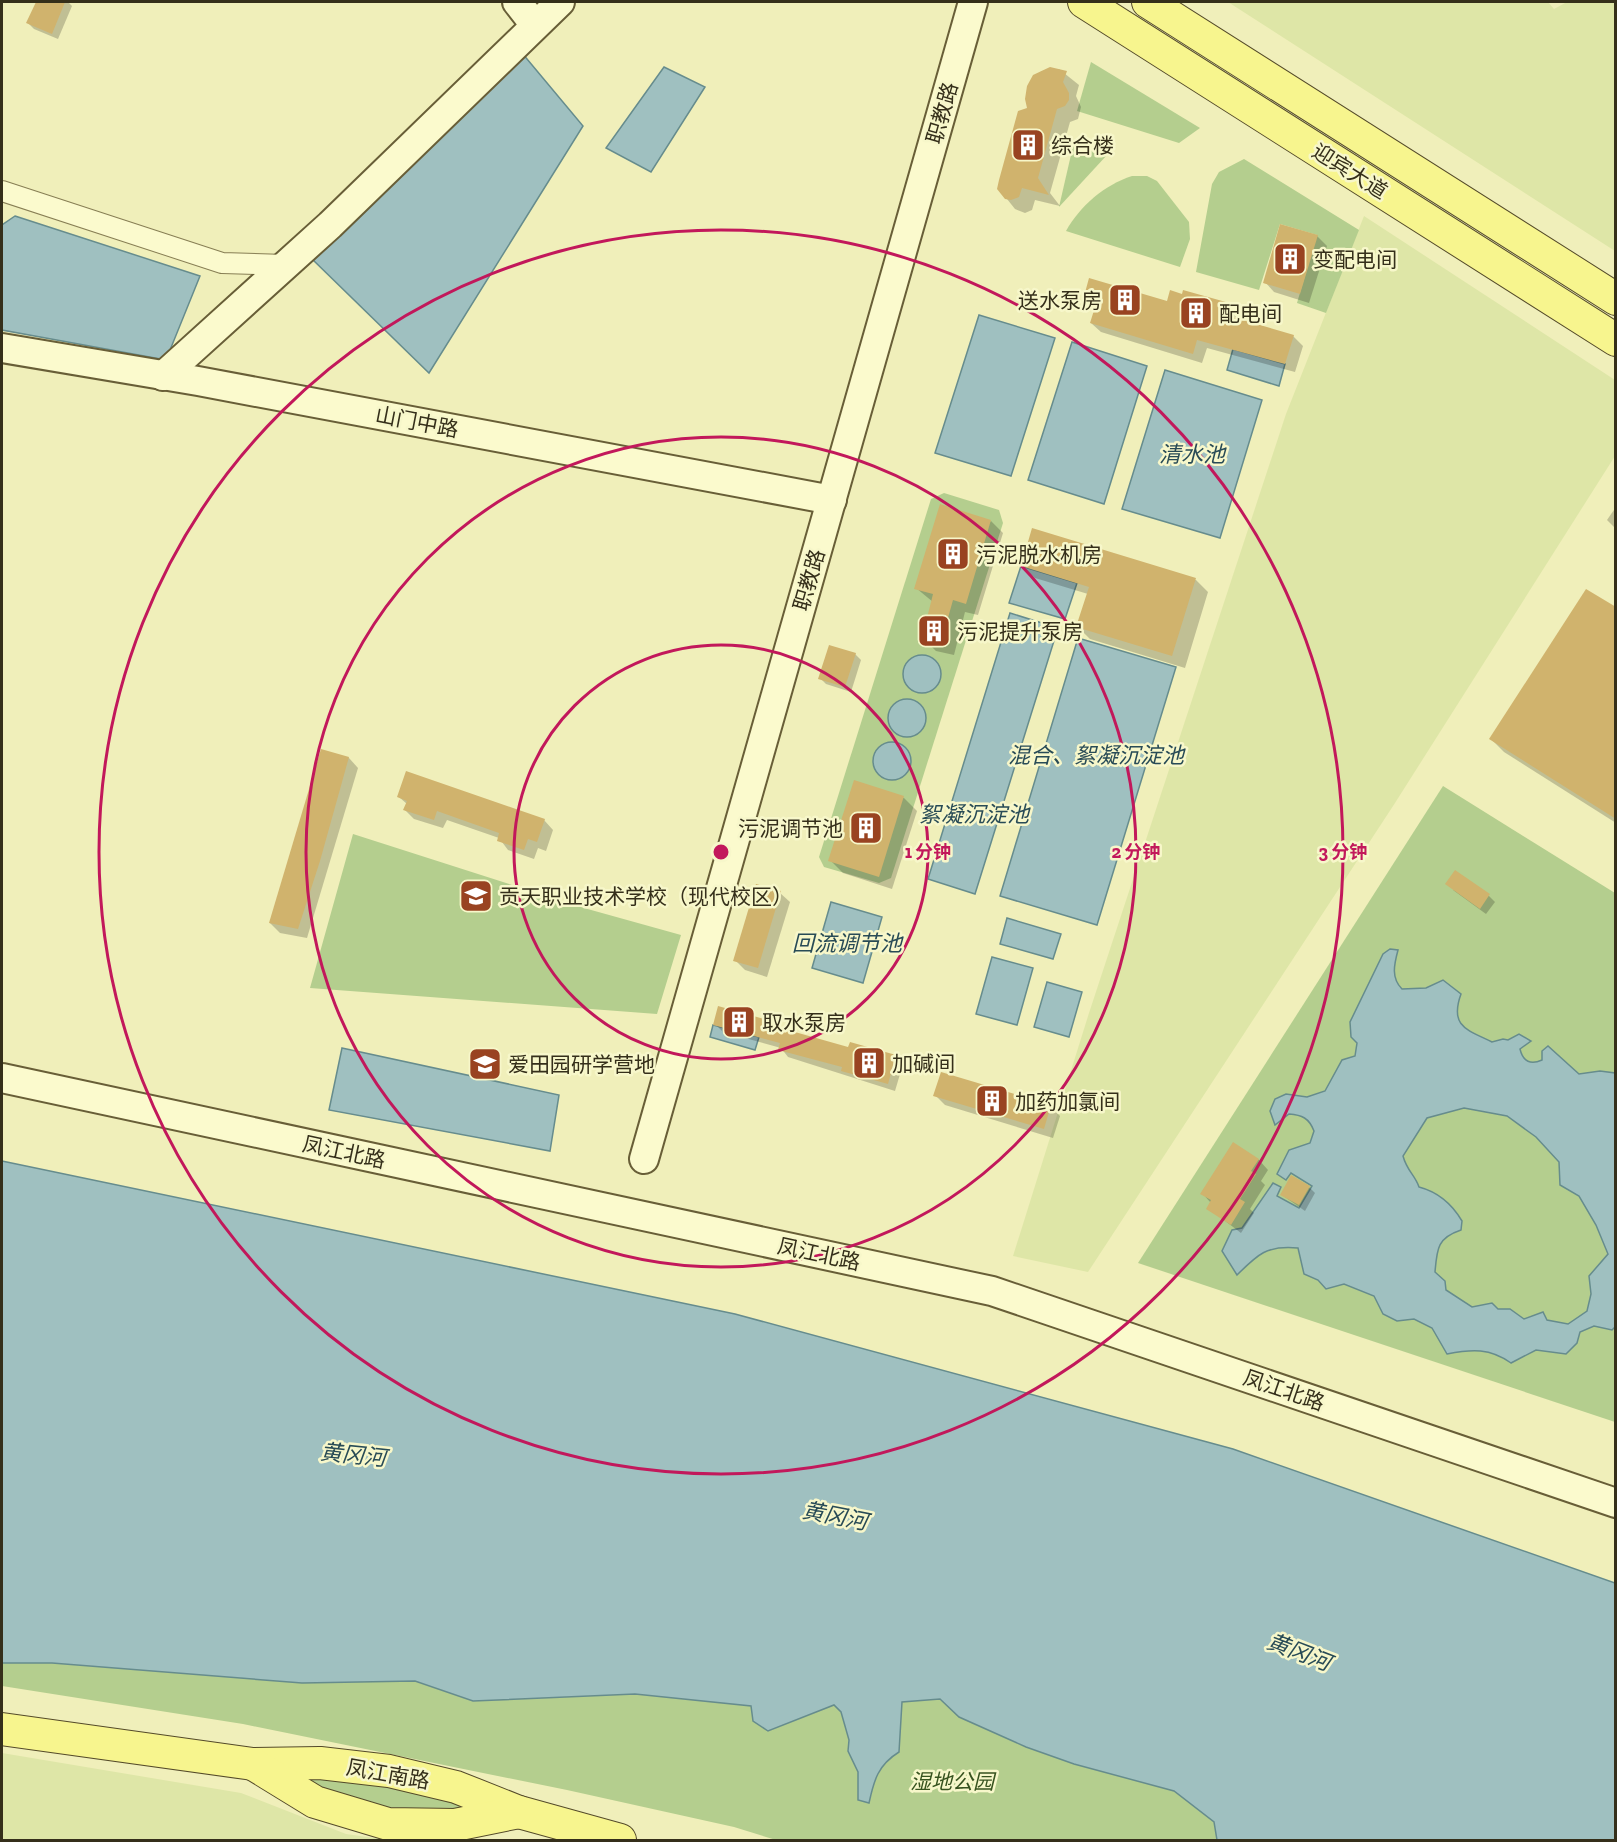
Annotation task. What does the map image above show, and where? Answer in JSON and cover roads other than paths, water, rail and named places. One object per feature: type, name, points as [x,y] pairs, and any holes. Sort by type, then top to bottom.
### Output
[{"type":"main road","name":"迎宾大道","points":[[1084,2],[1616,340]]},
{"type":"main road","name":"迎宾大道","points":[[1148,2],[1616,299]]},
{"type":"main road","name":"凤江南路","points":[[2,1729],[253,1764],[320,1763],[388,1771],[456,1787],[519,1812],[620,1840]]},
{"type":"main road","name":"凤江南路","points":[[253,1764],[315,1802],[388,1824],[455,1825],[519,1812]]},
{"type":"street","points":[[517,2],[535,26]]},
{"type":"street","points":[[164,376],[286,265],[560,2]]},
{"type":"street","name":"职教路","points":[[644,1159],[973,2]]},
{"type":"street","points":[[2,191],[222,263],[286,265]]},
{"type":"street","name":"山门中路","points":[[2,348],[832,500]]},
{"type":"street","name":"凤江北路","points":[[2,1078],[992,1291],[1616,1503]]},
{"type":"water","points":[[522,53],[583,126],[429,373],[311,258]]},
{"type":"water","points":[[664,67],[705,87],[651,172],[606,148]]},
{"type":"water","points":[[15,216],[200,276],[166,360],[2,330],[2,225]]},
{"type":"water","points":[[979,315],[1055,338],[1011,476],[935,453]]},
{"type":"water","name":"清水池","points":[[1072,342],[1147,366],[1104,504],[1028,480]]},
{"type":"water","points":[[1233,349],[1285,364],[1279,386],[1227,370]]},
{"type":"water","name":"清水池","points":[[1165,370],[1262,400],[1220,538],[1122,509]]},
{"type":"water","points":[[1021,566],[1077,583],[1065,619],[1009,603]]},
{"type":"water","name":"絮凝沉淀池","points":[[1010,613],[1058,628],[975,894],[928,879]]},
{"type":"water","name":"混合、絮凝沉淀池","points":[[1078,638],[1176,667],[1097,925],[1000,896]]},
{"type":"water","points":[[922,655],[936,660],[941,674],[936,688],[922,693],[908,688],[903,674],[908,660]]},
{"type":"water","points":[[907,699],[921,704],[926,718],[921,732],[907,737],[893,732],[888,718],[893,704]]},
{"type":"water","points":[[892,742],[906,747],[911,761],[906,775],[892,780],[878,775],[873,761],[878,747]]},
{"type":"water","name":"回流调节池","points":[[831,902],[882,917],[863,983],[812,968]]},
{"type":"water","points":[[1007,918],[1061,934],[1053,959],[1000,944]]},
{"type":"water","points":[[1390,949],[1398,950],[1395,976],[1402,989],[1426,988],[1443,980],[1461,994],[1457,1014],[1459,1021],[1468,1030],[1492,1042],[1508,1040],[1519,1034],[1531,1041],[1520,1049],[1525,1060],[1534,1062],[1542,1060],[1542,1051],[1548,1046],[1579,1074],[1600,1071],[1615,1073],[1615,1327],[1612,1330],[1594,1326],[1580,1332],[1577,1343],[1566,1354],[1536,1350],[1511,1363],[1496,1355],[1481,1351],[1447,1354],[1432,1328],[1414,1319],[1397,1321],[1383,1314],[1374,1296],[1344,1284],[1326,1289],[1318,1280],[1304,1274],[1298,1248],[1278,1248],[1264,1252],[1237,1275],[1222,1251],[1232,1230],[1242,1228],[1273,1183],[1281,1187],[1277,1196],[1299,1208],[1312,1186],[1291,1173],[1286,1180],[1277,1174],[1289,1150],[1310,1143],[1314,1131],[1310,1123],[1298,1115],[1289,1114],[1275,1125],[1270,1111],[1275,1099],[1286,1094],[1307,1097],[1325,1091],[1342,1060],[1355,1056],[1357,1043],[1351,1037],[1350,1022],[1383,954]],"holes":[[[1464,1108],[1507,1116],[1536,1137],[1559,1162],[1560,1185],[1579,1196],[1596,1225],[1608,1254],[1589,1276],[1591,1294],[1587,1311],[1568,1324],[1547,1320],[1543,1312],[1524,1319],[1510,1309],[1498,1309],[1492,1303],[1472,1307],[1446,1290],[1445,1281],[1435,1272],[1440,1245],[1447,1237],[1461,1230],[1462,1221],[1444,1200],[1419,1187],[1403,1156],[1427,1118]]]},
{"type":"water","points":[[992,957],[1033,968],[1017,1025],[976,1014]]},
{"type":"water","points":[[1047,982],[1082,992],[1069,1037],[1034,1027]]},
{"type":"water","points":[[713,1025],[759,1037],[755,1050],[710,1037]]},
{"type":"water","points":[[342,1048],[559,1095],[550,1151],[329,1110]]},
{"type":"water","name":"黄冈河","points":[[2,1161],[735,1314],[1233,1449],[1615,1583],[1615,1840],[1217,1840],[1214,1822],[1174,1791],[1074,1764],[1026,1747],[959,1717],[940,1699],[902,1702],[899,1752],[886,1762],[878,1774],[869,1803],[858,1800],[858,1772],[848,1751],[849,1740],[841,1712],[834,1705],[768,1731],[753,1721],[751,1706],[635,1694],[473,1701],[415,1681],[302,1683],[52,1663],[2,1663]]},
{"type":"place","name":"综合楼","points":[[1028,145]]},
{"type":"place","name":"变配电间","points":[[1290,259]]},
{"type":"place","name":"送水泵房","points":[[1125,300]]},
{"type":"place","name":"配电间","points":[[1196,313]]},
{"type":"place","name":"污泥脱水机房","points":[[953,554]]},
{"type":"place","name":"污泥提升泵房","points":[[934,631]]},
{"type":"place","name":"污泥调节池","points":[[866,828]]},
{"type":"place","name":"贡天职业技术学校（现代校区）","points":[[476,896]]},
{"type":"place","name":"取水泵房","points":[[739,1022]]},
{"type":"place","name":"加碱间","points":[[869,1063]]},
{"type":"place","name":"爱田园研学营地","points":[[485,1064]]},
{"type":"place","name":"加药加氯间","points":[[992,1101]]},
{"type":"park label","name":"湿地公园","points":[[952,1781]]}]
